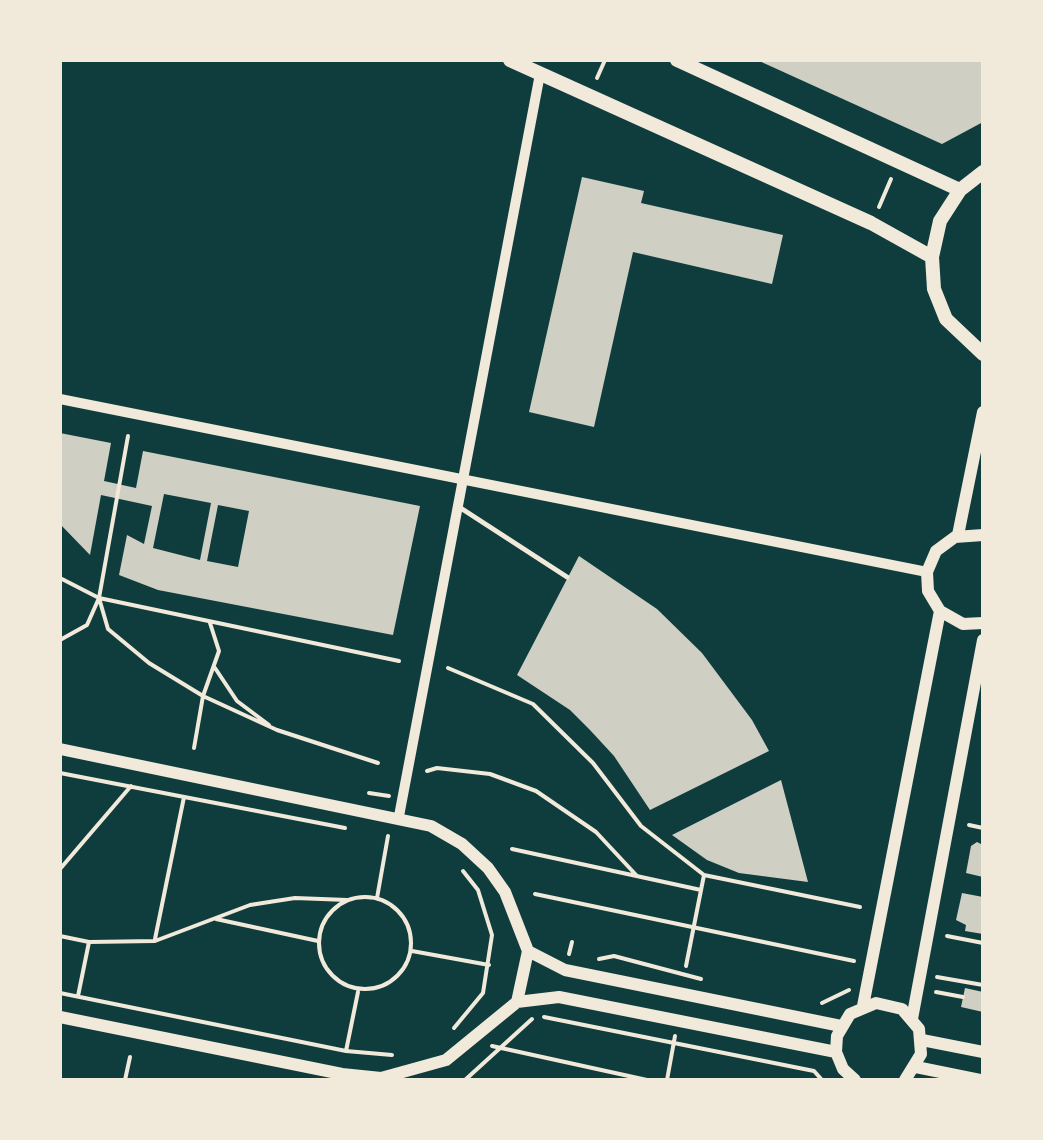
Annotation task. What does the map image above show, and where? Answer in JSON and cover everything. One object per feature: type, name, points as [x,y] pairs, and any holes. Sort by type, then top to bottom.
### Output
[{"type":"main road","points":[[510,60],[872,223],[932,257]]},
{"type":"main road","points":[[677,60],[960,190]]},
{"type":"main road","points":[[983,172],[960,190],[940,221],[932,257],[934,289],[946,319],[983,354]]},
{"type":"street","points":[[398,816],[540,74]]},
{"type":"street","points":[[60,399],[927,572]]},
{"type":"street","points":[[958,535],[983,412]]},
{"type":"street","points":[[983,535],[958,535],[936,551],[927,572],[928,590],[940,611],[963,624],[983,622]]},
{"type":"street","points":[[852,1079],[836,1052],[841,1026],[863,1006],[940,611]]},
{"type":"street","points":[[912,1018],[983,640]]},
{"type":"street","points":[[60,748],[432,826],[462,844],[488,868],[505,892],[528,951],[517,1002]]},
{"type":"street","points":[[528,951],[565,970],[841,1026]]},
{"type":"street","points":[[60,1018],[342,1077],[381,1078],[446,1060],[517,1002],[559,997],[836,1052]]},
{"type":"street","points":[[863,1006],[890,1004],[912,1018],[922,1040],[916,1067],[904,1080]]},
{"type":"street","points":[[922,1040],[983,1052]]},
{"type":"street","points":[[916,1067],[980,1080]]},
{"type":"lane","points":[[455,504],[567,577]]},
{"type":"path","points":[[595,83],[605,60]]},
{"type":"path","points":[[876,212],[893,175]]},
{"type":"path","points":[[60,640],[87,625],[99,598],[128,436]]},
{"type":"path","points":[[60,578],[99,598],[399,660]]},
{"type":"path","points":[[99,598],[108,629],[203,696],[277,730],[378,763]]},
{"type":"path","points":[[194,748],[203,696],[219,651],[210,623]]},
{"type":"path","points":[[215,668],[237,700],[277,730]]},
{"type":"path","points":[[448,668],[534,704],[594,763],[640,826],[704,876],[860,907]]},
{"type":"path","points":[[428,771],[438,768],[490,774],[536,791],[596,832],[637,876]]},
{"type":"path","points":[[60,773],[349,829]]},
{"type":"path","points":[[60,869],[130,786]]},
{"type":"path","points":[[356,792],[400,797]]},
{"type":"path","points":[[154,941],[184,797]]},
{"type":"path","points":[[969,825],[983,828]]},
{"type":"path","points":[[377,898],[388,836],[405,840]]},
{"type":"path","points":[[512,849],[702,890]]},
{"type":"path","points":[[450,1032],[471,1012],[483,993],[492,936],[478,890],[456,864]]},
{"type":"path","points":[[686,966],[704,876]]},
{"type":"path","points":[[535,894],[871,965]]},
{"type":"path","points":[[60,936],[89,942],[154,941],[250,905],[295,898],[377,898],[397,909],[410,928],[412,951],[406,968],[393,982],[376,989],[358,990],[337,981],[322,963],[318,940],[332,910],[347,900]]},
{"type":"path","points":[[216,919],[318,940]]},
{"type":"path","points":[[947,936],[983,943]]},
{"type":"path","points":[[76,1005],[89,942]]},
{"type":"path","points":[[412,951],[489,965]]},
{"type":"path","points":[[565,954],[581,958]]},
{"type":"path","points":[[592,960],[614,956],[693,973],[707,983]]},
{"type":"path","points":[[921,974],[983,986]]},
{"type":"path","points":[[818,1004],[839,999],[860,980],[868,981]]},
{"type":"path","points":[[346,1051],[358,990]]},
{"type":"path","points":[[936,992],[963,998]]},
{"type":"path","points":[[60,993],[346,1051],[376,1056],[406,1054]]},
{"type":"path","points":[[465,1080],[536,1015],[814,1071],[822,1080]]},
{"type":"path","points":[[666,1080],[678,1020]]},
{"type":"path","points":[[472,1041],[647,1080]]},
{"type":"path","points":[[125,1080],[130,1057]]},
{"type":"building","points":[[757,60],[983,60],[983,122],[942,144]]},
{"type":"building","points":[[582,177],[644,191],[641,203],[783,235],[772,284],[633,252],[594,427],[529,412]]},
{"type":"building","points":[[60,433],[111,443],[104,481],[136,488],[143,451],[420,506],[393,635],[158,590],[119,575],[127,535],[144,544],[152,506],[101,495],[90,555],[60,524]],"holes":[[[164,494],[211,503],[200,560],[153,548]],[[218,505],[249,511],[238,567],[207,561]]]},
{"type":"building","points":[[579,556],[657,609],[702,653],[752,720],[769,751],[650,810],[614,756],[590,730],[570,710],[517,675]]},
{"type":"building","points":[[781,780],[808,882],[739,873],[707,860],[672,835]]},
{"type":"building","points":[[977,842],[983,845],[983,877],[966,873],[971,846]]},
{"type":"building","points":[[962,893],[983,897],[983,934],[965,931],[966,925],[956,920]]},
{"type":"building","points":[[965,988],[983,992],[983,1012],[961,1007]]}]
